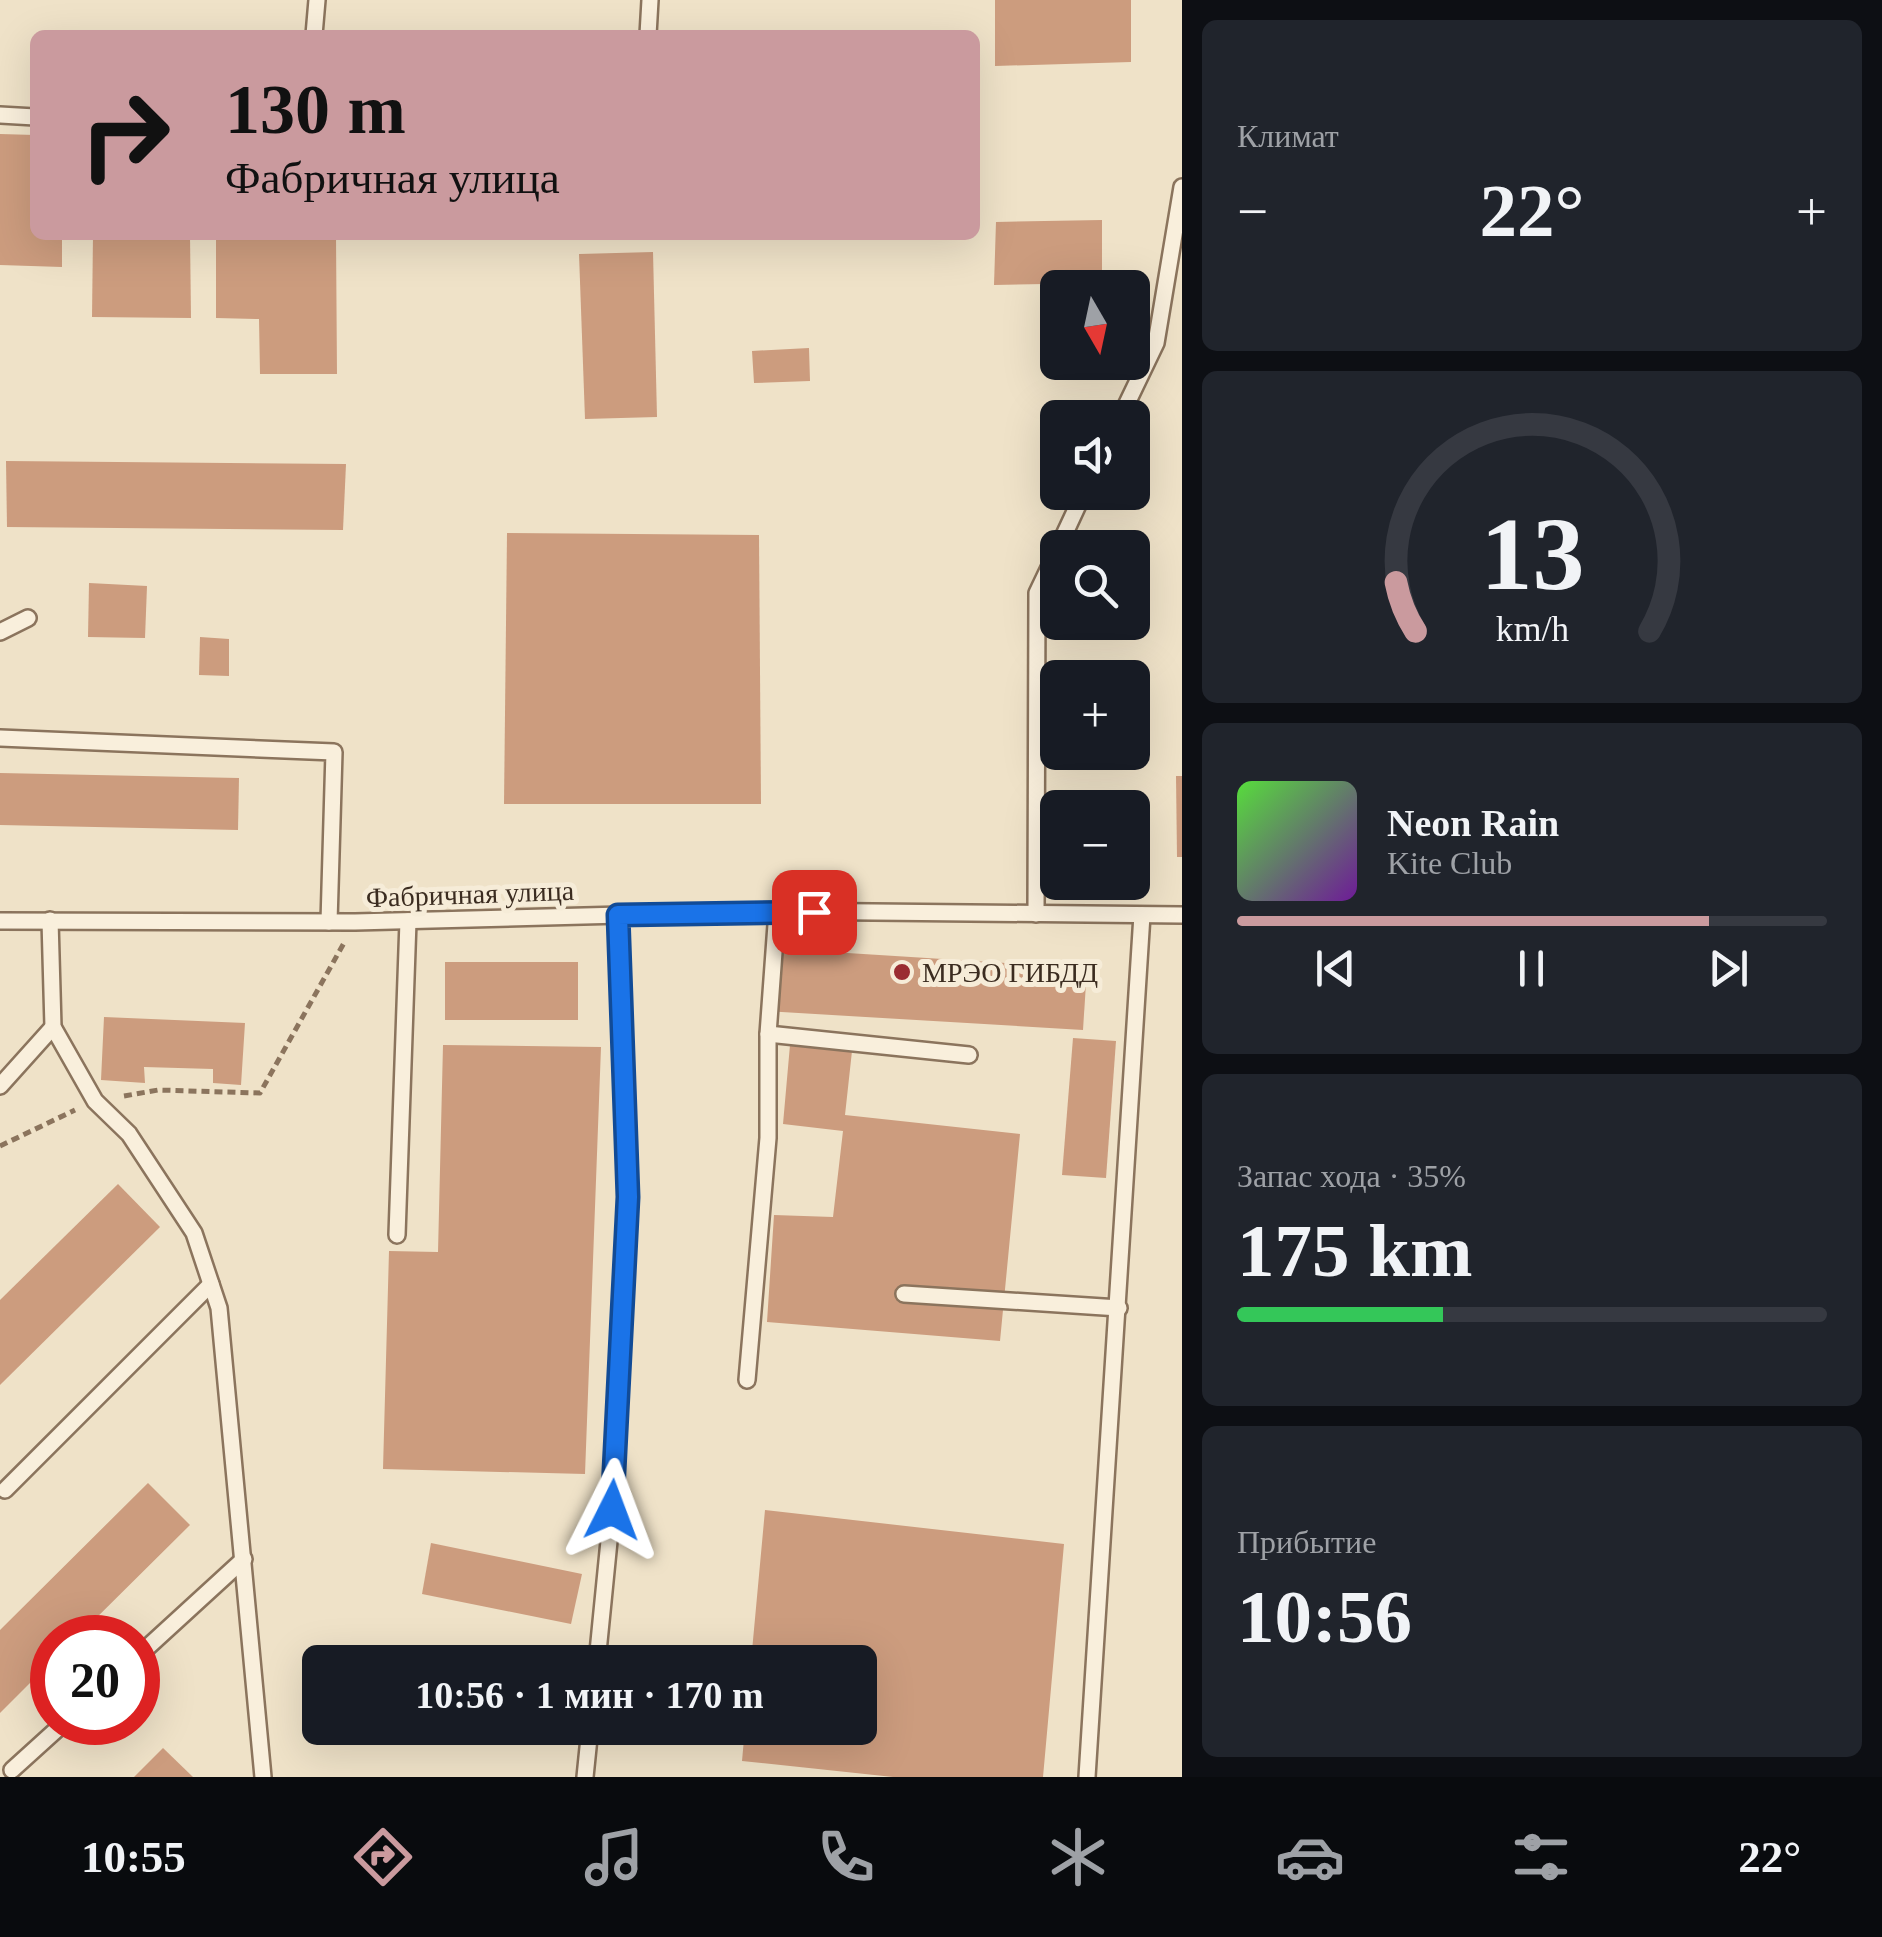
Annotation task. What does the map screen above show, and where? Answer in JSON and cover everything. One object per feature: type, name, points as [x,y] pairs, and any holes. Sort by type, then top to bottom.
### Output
[{"type":"lane","points":[[314,30],[317,0]]},
{"type":"lane","points":[[648,30],[650,0]]},
{"type":"lane","points":[[0,115],[30,116]]},
{"type":"lane","points":[[1129,400],[1156,343],[1182,187]]},
{"type":"lane","points":[[1036,914],[1040,587]]},
{"type":"lane","points":[[0,632],[28,618]]},
{"type":"lane","points":[[0,738],[334,752],[329,922]]},
{"type":"lane","points":[[747,1380],[768,1138],[768,1034],[776,911]]},
{"type":"lane","name":"Фабричная улица","points":[[0,921],[355,922],[776,911],[1182,915]]},
{"type":"lane","points":[[1087,1777],[1142,914]]},
{"type":"lane","points":[[598,1645],[612,1510],[628,1197],[618,915]]},
{"type":"lane","points":[[50,920],[53,1027],[95,1100],[129,1134],[194,1233],[219,1308],[263,1777]]},
{"type":"lane","points":[[397,1235],[408,921]]},
{"type":"lane","points":[[0,1086],[53,1027]]},
{"type":"lane","points":[[768,1034],[968,1055]]},
{"type":"lane","points":[[4,1490],[211,1284]]},
{"type":"lane","points":[[904,1294],[1118,1308]]},
{"type":"lane","points":[[160,1636],[244,1559]]},
{"type":"lane","points":[[12,1770],[39,1745]]},
{"type":"lane","points":[[585,1777],[588,1745]]},
{"type":"path","points":[[0,1146],[95,1100],[158,1090],[260,1092],[355,922]]},
{"type":"building","points":[[995,0],[1131,0],[1131,62],[995,66]]},
{"type":"building","points":[[0,134],[30,135],[30,240],[62,240],[62,267],[0,265]]},
{"type":"building","points":[[1102,220],[1102,270],[1040,270],[1040,284],[994,285],[996,222]]},
{"type":"building","points":[[93,240],[190,240],[191,318],[92,317]]},
{"type":"building","points":[[216,240],[336,240],[337,374],[260,374],[259,319],[216,318]]},
{"type":"building","points":[[653,252],[657,417],[585,419],[579,254]]},
{"type":"building","points":[[809,348],[810,381],[754,383],[752,351]]},
{"type":"building","points":[[6,461],[346,464],[343,530],[7,527]]},
{"type":"building","points":[[507,533],[759,535],[761,804],[504,804]]},
{"type":"building","points":[[89,583],[147,586],[145,638],[88,637]]},
{"type":"building","points":[[200,637],[229,639],[229,676],[199,675]]},
{"type":"building","points":[[0,773],[239,778],[238,830],[0,825]]},
{"type":"building","points":[[1176,776],[1182,776],[1182,857],[1177,857]]},
{"type":"building","points":[[768,948],[1087,968],[1083,1030],[765,1011]]},
{"type":"building","points":[[445,962],[578,962],[578,1020],[445,1020]]},
{"type":"building","points":[[104,1017],[245,1023],[241,1085],[213,1083],[213,1069],[144,1067],[145,1083],[101,1080]]},
{"type":"building","points":[[1073,1038],[1116,1041],[1106,1178],[1062,1175]]},
{"type":"building","points":[[443,1045],[601,1047],[585,1474],[383,1469],[389,1251],[438,1252]]},
{"type":"building","points":[[790,1045],[852,1051],[845,1115],[1020,1134],[1000,1341],[767,1322],[774,1215],[833,1217],[843,1131],[783,1124]]},
{"type":"building","points":[[118,1184],[160,1227],[0,1385],[0,1300]]},
{"type":"building","points":[[148,1483],[190,1525],[99,1615],[30,1615],[30,1683],[0,1713],[0,1630]]},
{"type":"building","points":[[765,1510],[1064,1544],[1043,1777],[893,1777],[742,1761],[743,1745],[877,1745],[877,1645],[753,1645]]},
{"type":"building","points":[[431,1543],[582,1574],[571,1624],[422,1594]]},
{"type":"building","points":[[163,1748],[193,1777],[134,1777]]},
{"type":"place","name":"МРЭО ГИБДД","points":[[902,972]]},
{"type":"route","points":[[612,1510],[628,1197],[618,915],[814,912]]}]
